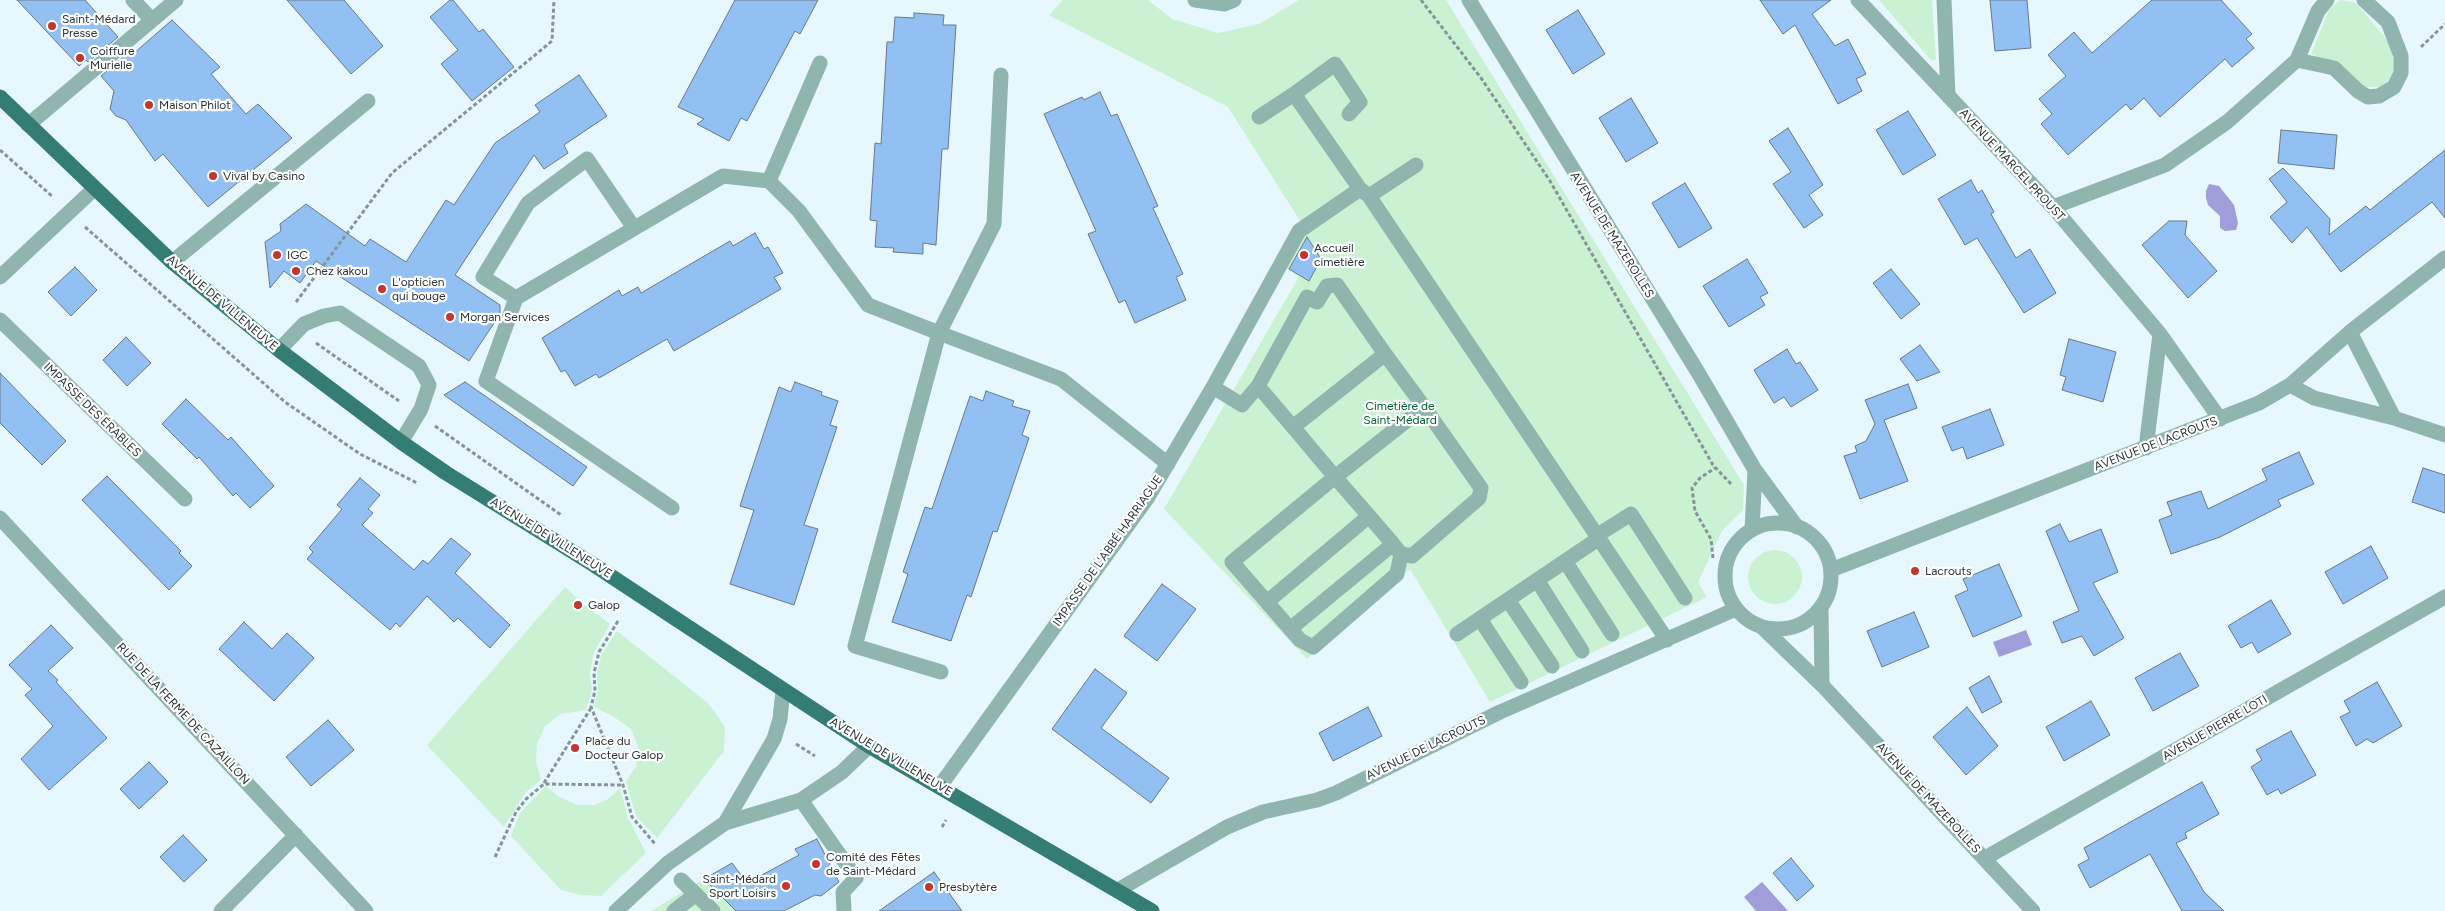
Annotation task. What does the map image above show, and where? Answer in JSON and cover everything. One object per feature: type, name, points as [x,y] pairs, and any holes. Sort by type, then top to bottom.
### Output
[{"type":"main road","name":"AVENUE DE VILLENEUVE","points":[[0,97],[172,262],[279,350],[401,442],[446,473],[602,570],[869,746],[1152,911]]},
{"type":"street","points":[[133,0],[152,20]]},
{"type":"street","points":[[28,125],[176,0]]},
{"type":"street","points":[[1195,0],[1224,4],[1234,0]]},
{"type":"street","name":"AVENUE DE MAZEROLLES","points":[[1469,0],[1756,470],[1797,527]]},
{"type":"street","name":"AVENUE MARCEL PROUST","points":[[1858,0],[2053,207],[2160,334],[2220,419]]},
{"type":"street","points":[[1944,0],[1948,96]]},
{"type":"street","points":[[2053,207],[2165,165],[2227,122],[2296,60],[2318,11],[2327,0]]},
{"type":"street","points":[[2296,60],[2334,68],[2358,91],[2368,97],[2379,96],[2394,87],[2401,73],[2401,56],[2388,22],[2364,0]]},
{"type":"street","points":[[769,181],[820,63]]},
{"type":"street","points":[[1259,117],[1335,64],[1360,102],[1349,114]]},
{"type":"street","points":[[941,672],[855,646],[939,333],[994,224],[1001,76]]},
{"type":"street","points":[[1294,94],[1364,193],[1667,640]]},
{"type":"street","points":[[172,262],[368,101]]},
{"type":"street","points":[[516,298],[483,277],[528,203],[587,159],[634,228]]},
{"type":"street","points":[[1364,193],[1416,165]]},
{"type":"street","points":[[672,508],[486,381],[516,298],[723,176],[769,181],[799,211],[868,305],[1062,379],[1168,464]]},
{"type":"street","points":[[0,277],[94,189]]},
{"type":"street","name":"IMPASSE DE L'ABBÉ HARRIAGUE","points":[[940,786],[1148,497],[1214,387],[1299,231],[1364,193]]},
{"type":"street","name":"AVENUE DE LACROUTS","points":[[1831,570],[2259,403],[2290,385],[2350,332],[2445,258]]},
{"type":"street","points":[[1214,387],[1242,405],[1258,386],[1307,297],[1318,302],[1327,286],[1337,285],[1481,488],[1479,498],[1412,556],[1397,549],[1258,386]]},
{"type":"street","points":[[279,350],[304,324],[324,316],[340,313],[419,366],[429,385],[418,414],[401,442]]},
{"type":"street","name":"IMPASSE DES ÉRABLES","points":[[0,320],[185,499]]},
{"type":"street","points":[[2350,332],[2394,418]]},
{"type":"street","points":[[2146,448],[2160,334]]},
{"type":"street","points":[[1293,427],[1385,354]]},
{"type":"street","points":[[2290,385],[2314,398],[2394,418],[2445,435]]},
{"type":"street","points":[[1397,549],[1397,574],[1313,647],[1300,640],[1232,562],[1424,407]]},
{"type":"street","points":[[1752,530],[1756,470]]},
{"type":"street","points":[[1457,634],[1631,514],[1685,598]]},
{"type":"street","points":[[1266,602],[1369,516]]},
{"type":"street","name":"RUE DE LA FERME DE CAZAILLON","points":[[0,518],[366,911]]},
{"type":"street","points":[[1774,523],[1797,527],[1810,533],[1828,556],[1831,570],[1828,597],[1821,609],[1800,625],[1787,629],[1762,627],[1748,620],[1736,609],[1728,596],[1725,580],[1726,565],[1731,551],[1740,539],[1752,530],[1774,523]]},
{"type":"street","points":[[1290,629],[1397,549]]},
{"type":"street","points":[[1565,561],[1612,634]]},
{"type":"street","points":[[1537,580],[1582,652]]},
{"type":"street","name":"AVENUE PIERRE LOTI","points":[[1985,858],[2445,598]]},
{"type":"street","points":[[1508,600],[1552,666]]},
{"type":"street","name":"AVENUE DE LACROUTS","points":[[1118,890],[1227,827],[1263,812],[1317,800],[1336,792],[1500,712],[1736,609]]},
{"type":"street","points":[[1821,609],[1822,685]]},
{"type":"street","points":[[1480,618],[1521,682]]},
{"type":"street","name":"AVENUE DE MAZEROLLES","points":[[1762,627],[1822,685],[2033,911]]},
{"type":"street","points":[[725,823],[774,739],[780,718],[783,690]]},
{"type":"street","points":[[616,911],[668,863],[725,823],[801,800],[842,772],[869,746]]},
{"type":"street","points":[[801,800],[856,878],[843,892],[844,911]]},
{"type":"street","points":[[221,911],[296,835]]},
{"type":"street","points":[[681,880],[713,911]]},
{"type":"street","points":[[674,911],[696,894]]},
{"type":"path","points":[[294,306],[392,173],[552,41],[554,0]]},
{"type":"path","points":[[1421,0],[1481,78],[1550,181],[1715,468],[1743,496],[1754,500]]},
{"type":"path","points":[[0,150],[285,402],[360,454],[424,487]]},
{"type":"path","points":[[298,331],[562,516]]},
{"type":"path","points":[[1713,558],[1711,539],[1695,511],[1692,488],[1700,478],[1715,468]]},
{"type":"path","points":[[495,857],[516,812],[526,799],[544,784],[591,707],[595,691],[594,673],[599,652],[618,621]]},
{"type":"path","points":[[591,707],[623,785],[632,817],[660,850]]},
{"type":"path","points":[[794,743],[815,756]]},
{"type":"path","points":[[544,784],[623,785]]},
{"type":"path","points":[[942,827],[946,820]]},
{"type":"green space","name":"Cimetière de Saint-Médard","points":[[1063,0],[1148,0],[1172,19],[1218,33],[1259,24],[1299,0],[1446,0],[1744,485],[1743,510],[1722,531],[1698,582],[1707,597],[1490,702],[1410,569],[1307,659],[1164,509],[1299,277],[1284,266],[1304,227],[1228,107],[1049,15]]},
{"type":"green space","points":[[1879,0],[1932,0],[1936,60],[1931,60]]},
{"type":"green space","points":[[2340,0],[2356,3],[2392,46],[2394,75],[2380,87],[2364,87],[2336,63],[2311,54],[2329,10]]},
{"type":"green space","points":[[1775,550],[1785,552],[1794,558],[1800,567],[1802,577],[1800,587],[1794,596],[1785,602],[1775,604],[1765,602],[1756,596],[1750,587],[1748,577],[1750,567],[1756,558],[1765,552]]},
{"type":"green space","points":[[565,587],[577,598],[571,605],[578,612],[585,605],[610,624],[594,652],[590,673],[592,690],[586,710],[561,714],[545,726],[537,744],[536,761],[541,780],[526,792],[504,827],[427,745]]},
{"type":"green space","points":[[617,631],[708,703],[725,727],[724,751],[657,838],[636,816],[626,782],[636,766],[638,746],[631,729],[614,717],[594,707],[598,691],[597,674],[601,655]]},
{"type":"green space","points":[[546,786],[558,796],[577,805],[595,805],[608,799],[620,788],[628,818],[646,853],[601,896],[582,895],[561,890],[511,836],[520,813]]},
{"type":"green space","points":[[704,879],[736,911],[651,911]]},
{"type":"water","points":[[2209,184],[2219,186],[2234,205],[2238,223],[2236,230],[2225,231],[2220,228],[2220,216],[2208,205],[2206,198]]},
{"type":"water","points":[[2026,630],[2032,645],[1999,657],[1993,642]]},
{"type":"water","points":[[1762,882],[1788,911],[1756,911],[1744,897]]},
{"type":"building","points":[[17,0],[85,0],[118,37],[88,62],[86,60],[79,66]]},
{"type":"building","points":[[287,0],[344,0],[383,46],[351,74]]},
{"type":"building","points":[[450,0],[453,0],[479,32],[483,29],[514,67],[472,101],[441,64],[458,50],[430,17]]},
{"type":"building","points":[[735,0],[818,0],[800,34],[795,31],[747,121],[741,118],[729,141],[697,124],[704,119],[678,107]]},
{"type":"building","points":[[1760,0],[1831,0],[1812,14],[1835,46],[1848,39],[1866,74],[1856,79],[1862,91],[1838,104],[1795,25],[1783,34]]},
{"type":"building","points":[[1990,0],[2027,0],[2031,48],[1995,51]]},
{"type":"building","points":[[2152,0],[2221,0],[2252,34],[2246,39],[2254,48],[2232,67],[2225,59],[2160,117],[2144,98],[2131,110],[2126,104],[2068,155],[2041,124],[2052,114],[2039,99],[2066,76],[2048,55],[2074,32],[2092,53]]},
{"type":"building","points":[[1578,10],[1605,54],[1573,74],[1546,30]]},
{"type":"building","points":[[914,13],[944,15],[943,25],[956,25],[948,149],[942,149],[936,245],[923,243],[923,254],[893,252],[894,248],[875,247],[877,221],[870,220],[875,143],[881,144],[887,42],[893,42],[895,17],[914,18]]},
{"type":"building","points":[[172,20],[220,67],[211,74],[246,114],[258,104],[292,138],[208,207],[163,154],[155,161],[126,120],[116,116],[110,109],[114,91],[101,76],[130,51],[133,54]]},
{"type":"building","points":[[579,75],[607,116],[564,145],[568,153],[544,169],[534,155],[455,275],[500,305],[500,314],[469,361],[316,261],[300,283],[284,271],[270,288],[265,242],[281,231],[280,224],[306,204],[365,246],[370,239],[406,262],[446,200],[454,205],[495,143],[540,112],[535,105]]},
{"type":"building","points":[[1100,92],[1111,116],[1117,114],[1158,206],[1153,208],[1183,274],[1176,277],[1186,300],[1135,323],[1125,300],[1119,303],[1088,234],[1096,231],[1044,114],[1082,97],[1084,100]]},
{"type":"building","points":[[1631,98],[1658,143],[1626,162],[1599,118]]},
{"type":"building","points":[[1908,111],[1936,155],[1903,175],[1876,130]]},
{"type":"building","points":[[1788,128],[1823,185],[1809,195],[1823,215],[1804,228],[1773,184],[1791,172],[1769,141]]},
{"type":"building","points":[[2281,130],[2337,135],[2334,169],[2278,163]]},
{"type":"building","points":[[2445,150],[2445,218],[2432,202],[2341,272],[2307,227],[2292,243],[2270,217],[2287,202],[2269,179],[2283,168],[2330,219],[2329,235],[2366,206],[2370,210]]},
{"type":"building","points":[[1971,180],[1978,193],[1982,190],[1994,212],[1991,214],[2016,258],[2030,249],[2056,293],[2024,313],[1977,238],[1965,245],[1938,199]]},
{"type":"building","points":[[1685,183],[1712,228],[1679,248],[1652,203]]},
{"type":"building","points":[[2169,221],[2187,221],[2185,235],[2217,271],[2188,298],[2142,245]]},
{"type":"building","points":[[755,233],[764,249],[768,247],[783,273],[774,277],[781,289],[674,351],[667,339],[599,378],[596,374],[575,386],[565,370],[561,372],[542,338],[619,290],[622,296],[638,287],[641,293],[730,241],[733,246]]},
{"type":"building","name":"Accueil cimetière","points":[[1307,237],[1321,259],[1309,281],[1289,269]]},
{"type":"building","points":[[1747,259],[1768,293],[1760,297],[1765,305],[1729,327],[1703,286]]},
{"type":"building","points":[[75,267],[97,290],[71,316],[48,292]]},
{"type":"building","points":[[1891,269],[1920,304],[1901,319],[1873,283]]},
{"type":"building","points":[[126,337],[151,363],[127,386],[103,360]]},
{"type":"building","points":[[2069,339],[2116,352],[2103,402],[2062,390],[2066,377],[2060,375]]},
{"type":"building","points":[[1920,345],[1940,372],[1917,381],[1900,359]]},
{"type":"building","points":[[1787,349],[1796,364],[1800,362],[1818,390],[1791,407],[1784,397],[1774,403],[1754,370]]},
{"type":"building","points":[[0,373],[66,441],[42,465],[0,423]]},
{"type":"building","points":[[465,382],[587,467],[573,486],[444,395]]},
{"type":"building","points":[[795,382],[822,392],[821,395],[838,401],[830,425],[837,427],[804,525],[818,529],[794,605],[730,584],[754,510],[740,506],[745,490],[779,387],[791,392]]},
{"type":"building","points":[[1908,384],[1917,408],[1884,420],[1908,481],[1860,499],[1844,456],[1857,452],[1855,446],[1866,441],[1875,424],[1865,400]]},
{"type":"building","points":[[986,391],[1014,401],[1012,406],[1030,411],[1022,435],[1029,438],[997,532],[993,531],[971,597],[967,595],[951,641],[892,622],[908,574],[903,572],[925,507],[932,509],[970,396],[983,401]]},
{"type":"building","points":[[186,399],[228,440],[231,437],[274,486],[250,508],[236,493],[233,496],[199,457],[197,459],[162,424]]},
{"type":"building","points":[[1990,409],[2004,445],[1967,459],[1963,447],[1952,451],[1942,427]]},
{"type":"building","points":[[2299,452],[2314,484],[2278,500],[2281,506],[2220,537],[2171,554],[2159,520],[2172,515],[2167,502],[2201,491],[2208,509],[2267,480],[2262,469]]},
{"type":"building","points":[[2423,468],[2445,475],[2445,513],[2412,502]]},
{"type":"building","points":[[107,476],[181,551],[179,553],[192,566],[169,590],[82,500]]},
{"type":"building","points":[[360,478],[380,495],[368,509],[373,513],[362,525],[414,570],[423,560],[428,564],[451,538],[471,554],[455,573],[510,625],[490,648],[458,618],[454,622],[427,596],[400,627],[396,623],[390,630],[307,559],[313,552],[309,548],[342,509],[337,505]]},
{"type":"building","points":[[2060,524],[2069,542],[2101,529],[2118,572],[2093,583],[2124,638],[2094,656],[2082,636],[2062,643],[2053,622],[2079,611],[2046,531]]},
{"type":"building","points":[[2371,546],[2388,578],[2343,604],[2325,572]]},
{"type":"building","points":[[1999,564],[2022,616],[1973,637],[1955,596],[1968,590],[1963,579]]},
{"type":"building","points":[[1162,584],[1196,609],[1157,661],[1124,636]]},
{"type":"building","points":[[2271,600],[2291,634],[2258,653],[2252,642],[2241,648],[2228,626]]},
{"type":"building","points":[[1914,612],[1929,647],[1882,667],[1867,631]]},
{"type":"building","points":[[244,622],[272,649],[287,633],[314,658],[274,701],[219,649]]},
{"type":"building","points":[[51,625],[73,648],[48,671],[58,680],[56,682],[107,738],[49,790],[21,759],[53,726],[25,695],[32,689],[9,665]]},
{"type":"building","points":[[2180,653],[2199,686],[2153,711],[2135,678]]},
{"type":"building","points":[[1095,669],[1127,693],[1101,728],[1169,778],[1151,803],[1052,729]]},
{"type":"building","points":[[1989,676],[2002,702],[1982,713],[1969,688]]},
{"type":"building","points":[[2377,682],[2402,726],[2373,743],[2367,739],[2356,746],[2340,717],[2350,712],[2344,701]]},
{"type":"building","points":[[2091,701],[2110,735],[2064,761],[2046,727]]},
{"type":"building","points":[[1368,707],[1382,736],[1333,761],[1319,733]]},
{"type":"building","points":[[1967,707],[1998,746],[1966,775],[1933,737]]},
{"type":"building","points":[[328,720],[354,750],[311,786],[286,757]]},
{"type":"building","points":[[2291,731],[2316,775],[2281,794],[2278,789],[2267,795],[2251,767],[2262,760],[2256,750]]},
{"type":"building","points":[[149,762],[168,782],[139,809],[120,789]]},
{"type":"building","points":[[2202,782],[2219,814],[2185,833],[2187,838],[2176,843],[2204,892],[2224,911],[2182,911],[2150,854],[2090,888],[2078,865],[2089,859],[2084,848]]},
{"type":"building","points":[[183,835],[207,860],[184,882],[160,857]]},
{"type":"building","points":[[817,839],[839,882],[821,896],[815,895],[784,911],[736,911],[704,879],[732,863],[747,883],[799,855],[795,849]]},
{"type":"building","points":[[1791,858],[1814,886],[1797,901],[1773,873]]},
{"type":"building","name":"Presbytère","points":[[934,872],[962,911],[879,911]]},
{"type":"place","name":"Saint-Médard Presse","points":[[52,26]]},
{"type":"place","name":"Coiffure Murielle","points":[[80,58]]},
{"type":"place","name":"Maison Philot","points":[[149,105]]},
{"type":"place","name":"Vival by Casino","points":[[213,176]]},
{"type":"place","name":"IGC","points":[[277,255]]},
{"type":"place","name":"Accueil cimetière","points":[[1304,255]]},
{"type":"place","name":"Chez kakou","points":[[296,271]]},
{"type":"place","name":"L'opticien qui bouge","points":[[382,289]]},
{"type":"place","name":"Morgan Services","points":[[450,317]]},
{"type":"place","name":"Lacrouts","points":[[1915,571]]},
{"type":"place","name":"Galop","points":[[578,605]]},
{"type":"place","name":"Place du Docteur Galop","points":[[575,748]]},
{"type":"place","name":"Comité des Fêtes de Saint-Médard","points":[[816,864]]},
{"type":"place","name":"Saint-Médard Sport Loisirs","points":[[786,886]]},
{"type":"place","name":"Presbytère","points":[[929,887]]}]
